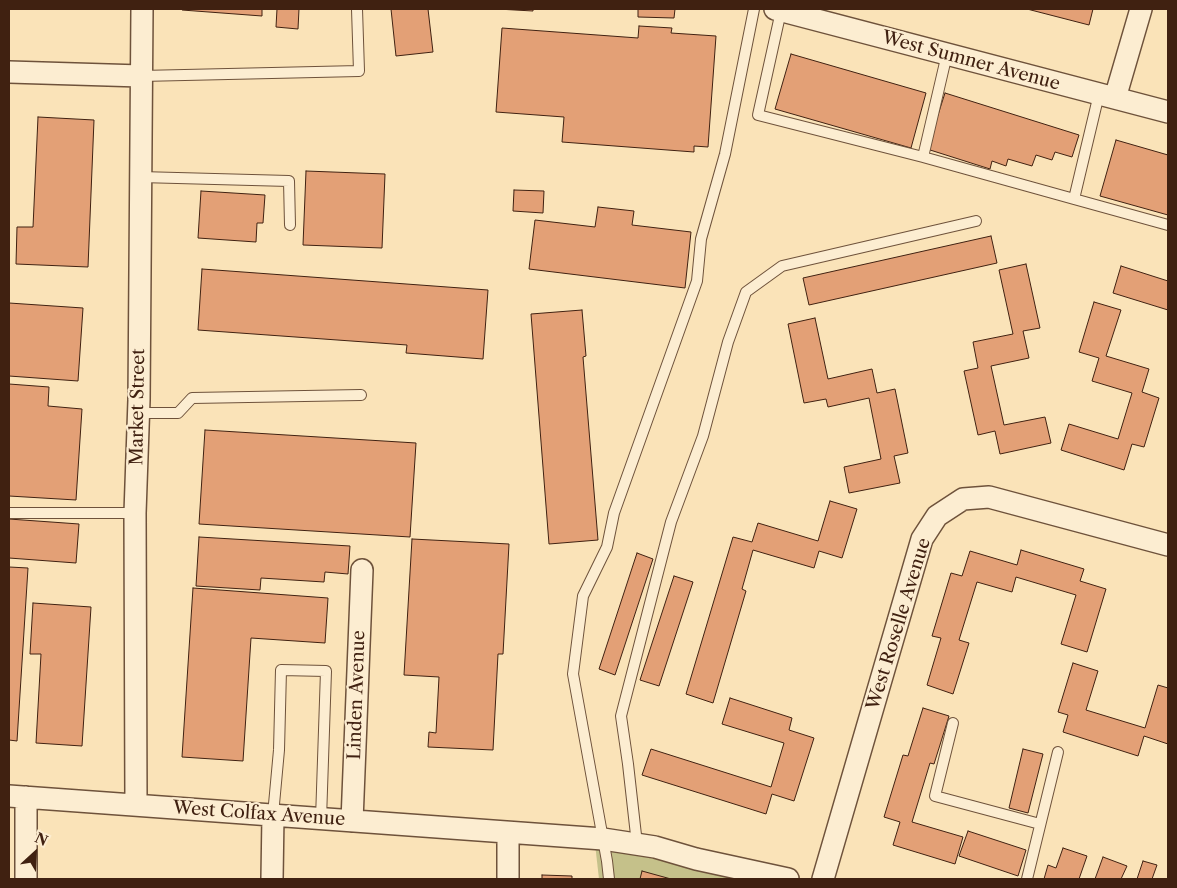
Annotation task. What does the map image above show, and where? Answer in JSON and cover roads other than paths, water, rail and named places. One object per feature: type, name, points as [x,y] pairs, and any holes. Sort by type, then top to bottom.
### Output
[{"type":"street","name":"Market Street","points":[[136,805],[135,513],[138,413],[142,9]]},
{"type":"street","points":[[1107,96],[1141,9]]},
{"type":"street","name":"West Sumner Avenue","points":[[778,10],[1168,112]]},
{"type":"street","points":[[9,72],[141,76]]},
{"type":"street","name":"West Roselle Avenue","points":[[823,879],[922,539],[938,516],[963,499],[989,497],[1168,545]]},
{"type":"street","name":"Linden Avenue","points":[[352,821],[362,570]]},
{"type":"street","points":[[17,797],[26,879]]},
{"type":"street","name":"West Colfax Avenue","points":[[17,797],[603,839],[655,847],[696,859],[788,879]]},
{"type":"street","points":[[272,879],[273,815]]},
{"type":"street","points":[[508,833],[508,879]]},
{"type":"lane","points":[[141,76],[359,71],[357,9]]},
{"type":"lane","points":[[609,879],[573,674],[583,596],[606,547],[614,513],[697,281],[701,239],[725,154],[754,9]]},
{"type":"lane","points":[[778,10],[758,115],[923,157],[1168,225]]},
{"type":"lane","points":[[923,157],[947,54]]},
{"type":"lane","points":[[1074,199],[1107,96]]},
{"type":"lane","points":[[140,177],[289,181],[290,224]]},
{"type":"lane","points":[[637,844],[621,716],[671,522],[703,436],[728,342],[746,292],[782,266],[976,221]]},
{"type":"lane","points":[[138,413],[178,413],[192,398],[361,395]]},
{"type":"lane","points":[[9,513],[135,513]]},
{"type":"lane","points":[[273,815],[280,750],[281,670],[326,671],[321,819]]},
{"type":"lane","points":[[953,723],[935,796],[1040,824]]},
{"type":"lane","points":[[1027,879],[1058,752]]}]
